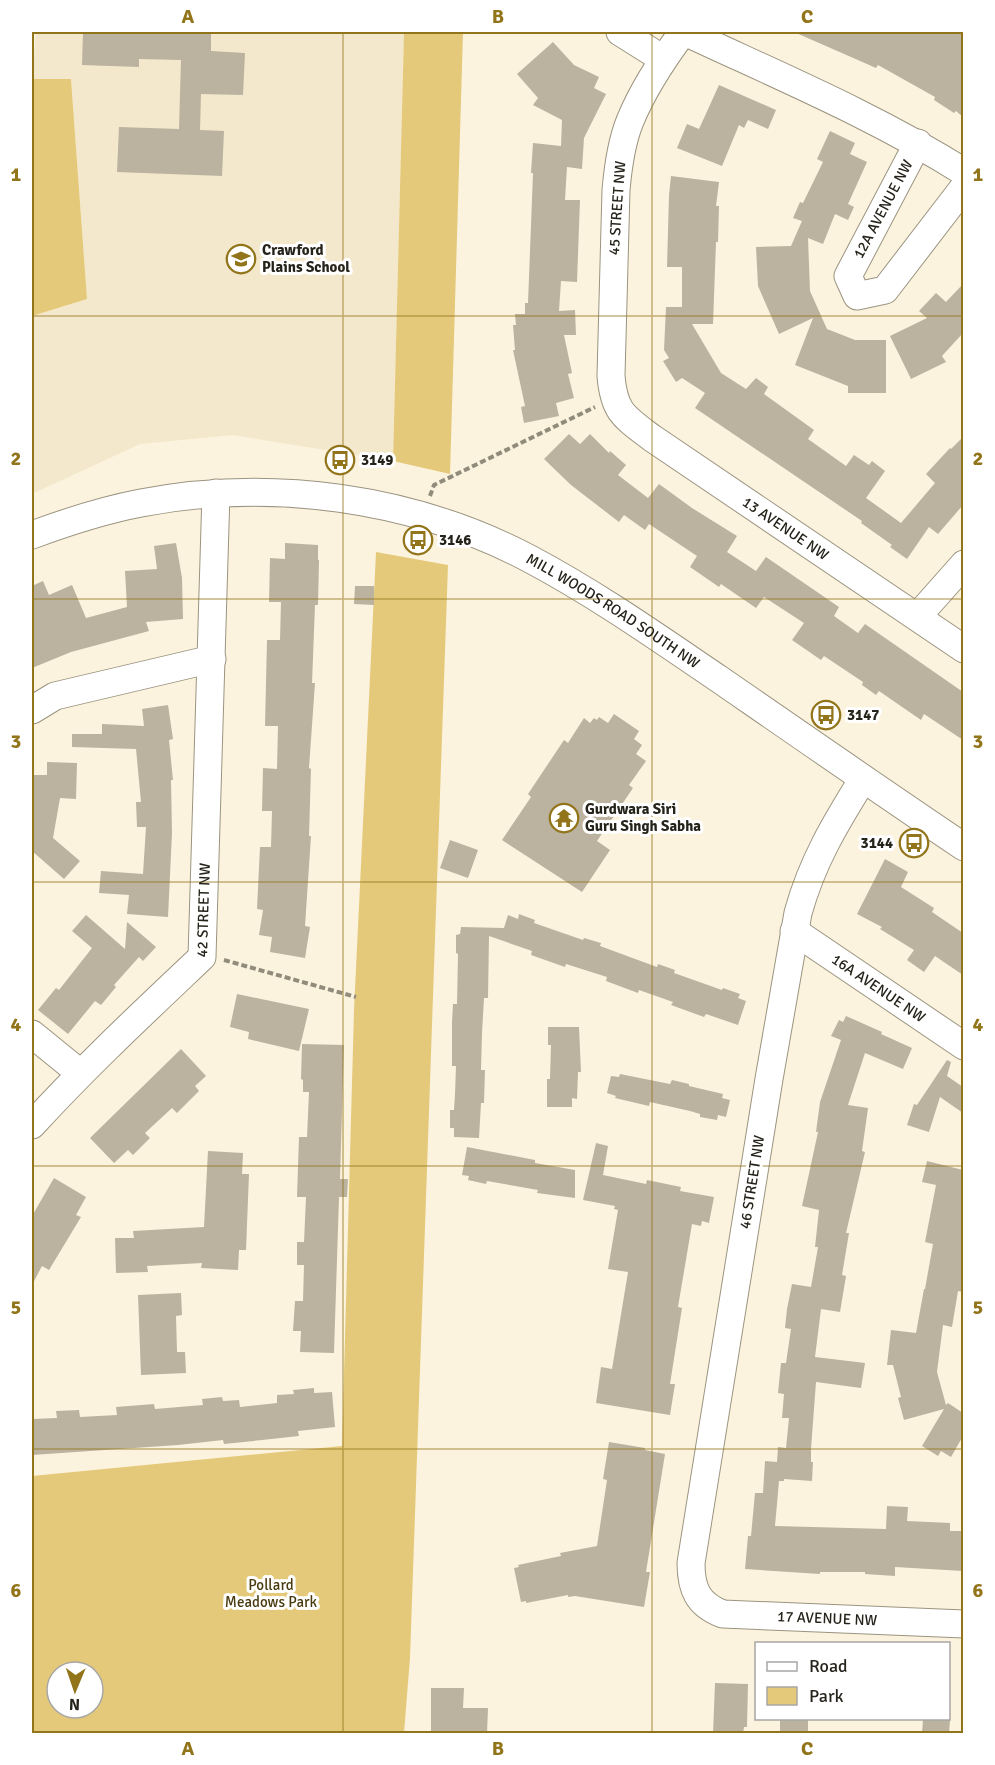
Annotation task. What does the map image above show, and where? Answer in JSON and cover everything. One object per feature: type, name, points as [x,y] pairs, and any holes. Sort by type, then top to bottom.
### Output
[{"type":"street","points":[[620,32],[663,59]]},
{"type":"street","name":"45 STREET NW","points":[[615,400],[611,376],[616,190],[619,160],[630,121],[663,59],[684,32]]},
{"type":"street","name":"12A AVENUE NW","points":[[684,32],[856,111],[918,143],[963,172]]},
{"type":"street","name":"12A AVENUE NW","points":[[918,143],[848,276],[857,296],[885,290],[963,187]]},
{"type":"street","name":"13 AVENUE NW","points":[[615,400],[627,419],[652,438],[963,649]]},
{"type":"street","name":"MILL WOODS ROAD SOUTH NW","points":[[32,535],[122,507],[180,496],[216,493],[292,494],[360,502],[425,517],[530,559],[614,608],[963,847]]},
{"type":"street","name":"42 STREET NW","points":[[32,1125],[80,1073],[202,957],[216,493]]},
{"type":"street","points":[[917,617],[963,564]]},
{"type":"street","points":[[32,710],[55,696],[212,659]]},
{"type":"street","name":"46 STREET NW","points":[[698,1598],[693,1588],[691,1563],[794,931],[803,895],[816,860],[863,779]]},
{"type":"street","name":"16A AVENUE NW","points":[[794,931],[963,1046]]},
{"type":"street","points":[[32,1034],[80,1073]]},
{"type":"street","name":"17 AVENUE NW","points":[[698,1598],[712,1611],[723,1614],[963,1624]]},
{"type":"path","points":[[430,497],[434,484],[595,407],[615,400]]},
{"type":"path","points":[[220,959],[356,997]]},
{"type":"shaded area","name":"Crawford Plains School","points":[[36,32],[404,32],[393,461],[233,435],[140,444],[32,494],[32,316],[87,299],[71,79],[32,79]]},
{"type":"green space","points":[[404,32],[463,32],[450,474],[393,461]]},
{"type":"green space","points":[[32,79],[71,79],[87,299],[32,316]]},
{"type":"green space","name":"Pollard Meadows Park","points":[[376,552],[448,565],[410,1658],[404,1733],[32,1733],[32,1476],[342,1446],[354,1010]]},
{"type":"building","points":[[83,32],[211,32],[211,51],[245,53],[243,95],[201,94],[200,130],[224,131],[222,176],[117,172],[119,127],[179,129],[181,60],[139,59],[139,67],[82,65]]},
{"type":"building","points":[[794,32],[963,32],[963,117],[934,100],[935,97],[878,65],[876,68]]},
{"type":"building","points":[[553,42],[574,65],[599,77],[594,88],[606,94],[584,138],[582,169],[567,167],[565,200],[580,200],[577,282],[561,281],[559,311],[575,310],[576,335],[564,335],[572,373],[568,374],[574,398],[556,403],[559,416],[524,423],[521,407],[525,406],[513,350],[515,350],[513,325],[516,325],[515,314],[525,314],[525,303],[528,303],[533,143],[561,146],[562,120],[533,105],[538,98],[517,74]]},
{"type":"building","points":[[719,85],[776,110],[768,129],[748,120],[744,128],[739,125],[722,166],[677,148],[687,124],[699,129]]},
{"type":"building","points":[[830,131],[855,143],[850,154],[867,162],[848,204],[854,207],[848,220],[835,214],[823,244],[808,238],[810,291],[827,329],[855,340],[886,340],[886,393],[848,393],[848,386],[795,365],[813,318],[779,334],[758,286],[756,247],[791,246],[802,221],[793,218],[823,162],[817,159]]},
{"type":"building","points":[[671,176],[719,182],[716,206],[719,206],[713,324],[692,324],[721,373],[746,389],[756,378],[768,387],[764,394],[814,430],[808,439],[846,466],[854,455],[869,465],[872,461],[885,471],[866,498],[901,523],[935,483],[926,474],[963,437],[963,505],[938,534],[929,527],[907,559],[861,523],[862,521],[695,408],[705,393],[682,378],[676,382],[663,361],[669,358],[664,350],[666,307],[682,307],[682,267],[667,267]]},
{"type":"building","points":[[963,284],[963,333],[942,356],[946,362],[911,379],[890,336],[927,318],[919,311],[936,293],[946,302]]},
{"type":"building","points":[[569,434],[580,444],[590,434],[609,453],[610,451],[626,465],[618,475],[648,498],[659,484],[737,536],[727,552],[756,571],[766,557],[839,607],[834,616],[858,633],[865,624],[963,692],[963,740],[924,714],[921,720],[879,691],[876,695],[862,685],[863,682],[824,656],[821,660],[792,640],[804,623],[764,597],[756,608],[721,584],[719,587],[690,567],[697,556],[649,524],[645,530],[624,515],[619,522],[571,485],[544,459]]},
{"type":"building","points":[[176,543],[182,578],[183,619],[146,622],[149,631],[71,652],[32,668],[32,586],[43,581],[49,595],[72,585],[86,618],[127,607],[125,571],[157,569],[154,546]]},
{"type":"building","points":[[285,543],[318,545],[319,560],[312,683],[315,683],[309,768],[311,769],[309,836],[311,836],[305,926],[310,927],[305,958],[270,952],[272,937],[259,935],[263,910],[257,909],[260,847],[271,847],[272,811],[262,811],[263,768],[277,769],[278,726],[265,726],[267,640],[280,640],[281,602],[269,602],[270,558],[285,559]]},
{"type":"building","points":[[355,586],[374,586],[374,605],[354,604]]},
{"type":"building","points":[[168,705],[173,739],[169,740],[173,780],[171,780],[172,833],[168,917],[127,914],[129,895],[99,893],[101,871],[143,874],[146,827],[137,827],[136,802],[141,802],[136,749],[72,747],[72,734],[102,734],[102,724],[144,726],[142,709]]},
{"type":"building","name":"Gurdwara Siri Guru Singh Sabha","points":[[614,714],[639,731],[634,739],[642,745],[636,754],[646,761],[629,785],[633,788],[597,841],[610,850],[582,892],[502,840],[531,797],[528,794],[564,740],[568,743],[584,718],[590,723],[594,718],[597,720],[599,717],[608,723]]},
{"type":"building","points":[[47,762],[77,763],[76,799],[60,798],[53,838],[80,861],[64,879],[32,851],[32,775],[47,775]]},
{"type":"building","points":[[450,840],[478,850],[468,878],[440,868]]},
{"type":"building","points":[[885,859],[908,872],[901,887],[934,908],[932,912],[963,933],[963,975],[935,956],[924,972],[907,960],[914,950],[880,929],[882,927],[857,914]]},
{"type":"building","points":[[519,914],[535,920],[534,923],[583,940],[584,938],[601,943],[600,946],[657,967],[658,964],[675,970],[674,973],[740,994],[738,998],[746,1001],[738,1025],[706,1014],[704,1017],[671,1005],[673,1002],[639,990],[638,993],[606,981],[607,977],[566,964],[565,967],[531,955],[532,951],[489,936],[488,998],[484,998],[482,1033],[481,1070],[485,1070],[484,1103],[481,1103],[479,1138],[454,1137],[454,1128],[450,1128],[450,1110],[454,1110],[456,1066],[452,1066],[452,1023],[453,1004],[457,1004],[456,935],[460,934],[461,927],[504,928],[508,915],[518,919]]},
{"type":"building","points":[[86,915],[125,949],[127,922],[156,947],[143,961],[139,957],[114,985],[116,987],[101,1005],[95,1001],[68,1034],[38,1010],[56,988],[59,990],[92,948],[72,931]]},
{"type":"building","points":[[237,994],[309,1009],[299,1051],[248,1039],[249,1032],[230,1027]]},
{"type":"building","points":[[846,1016],[912,1048],[903,1069],[865,1053],[848,1105],[868,1108],[862,1151],[865,1152],[846,1233],[849,1233],[842,1275],[846,1276],[840,1312],[821,1309],[815,1357],[865,1363],[861,1388],[816,1382],[811,1449],[812,1481],[784,1479],[784,1481],[779,1481],[775,1526],[886,1529],[887,1506],[908,1507],[907,1521],[950,1523],[950,1531],[963,1531],[963,1571],[895,1567],[895,1576],[865,1574],[865,1572],[820,1572],[820,1574],[745,1569],[755,1493],[763,1493],[765,1461],[777,1462],[778,1447],[786,1448],[789,1418],[782,1418],[784,1394],[778,1393],[781,1363],[786,1363],[791,1329],[785,1328],[787,1309],[792,1284],[811,1287],[818,1247],[815,1247],[819,1210],[802,1206],[818,1132],[816,1132],[820,1102],[841,1040],[831,1036],[839,1020],[843,1022]]},
{"type":"building","points":[[548,1027],[579,1027],[581,1072],[578,1072],[577,1099],[572,1098],[572,1107],[547,1107],[547,1079],[550,1079],[551,1045],[548,1045]]},
{"type":"building","points":[[302,1044],[344,1045],[340,1179],[348,1179],[347,1197],[339,1197],[334,1353],[300,1352],[301,1331],[293,1331],[295,1301],[303,1301],[304,1265],[297,1265],[297,1242],[304,1242],[306,1197],[297,1197],[299,1137],[307,1137],[309,1092],[303,1092],[303,1080],[301,1079]]},
{"type":"building","points":[[181,1049],[206,1076],[195,1086],[199,1091],[177,1113],[172,1108],[145,1133],[150,1138],[133,1155],[128,1150],[114,1163],[90,1138]]},
{"type":"building","points":[[947,1060],[951,1062],[947,1076],[963,1087],[963,1113],[940,1097],[929,1132],[907,1125],[914,1104],[917,1105]]},
{"type":"building","points":[[620,1074],[670,1084],[672,1080],[723,1094],[722,1098],[730,1100],[726,1117],[718,1115],[717,1120],[650,1102],[649,1106],[615,1098],[616,1096],[607,1093],[611,1076],[619,1077]]},
{"type":"building","points":[[596,1143],[608,1146],[603,1175],[646,1184],[647,1180],[681,1187],[680,1191],[714,1197],[709,1223],[702,1221],[701,1226],[692,1224],[678,1307],[682,1308],[670,1384],[675,1384],[670,1415],[596,1403],[601,1367],[612,1369],[628,1272],[608,1269],[618,1210],[614,1209],[615,1206],[583,1200]]},
{"type":"building","points":[[467,1147],[575,1170],[575,1198],[537,1193],[538,1190],[487,1181],[486,1184],[468,1180],[469,1176],[462,1175]]},
{"type":"building","points":[[208,1151],[243,1153],[242,1174],[249,1174],[246,1250],[239,1250],[238,1270],[201,1268],[202,1263],[147,1266],[148,1272],[116,1273],[115,1238],[134,1238],[133,1231],[204,1227]]},
{"type":"building","points":[[927,1161],[963,1170],[963,1292],[958,1291],[952,1327],[943,1325],[937,1372],[946,1405],[948,1403],[963,1413],[963,1436],[951,1457],[941,1451],[938,1456],[922,1446],[944,1409],[904,1420],[893,1365],[887,1365],[891,1330],[916,1333],[925,1289],[933,1244],[925,1242],[936,1185],[922,1182]]},
{"type":"building","points":[[54,1178],[86,1197],[76,1215],[81,1217],[49,1270],[42,1266],[32,1285],[32,1216]]},
{"type":"building","points":[[181,1293],[182,1315],[176,1316],[177,1352],[185,1352],[186,1373],[141,1375],[138,1295]]},
{"type":"building","points":[[314,1388],[314,1393],[332,1392],[335,1427],[298,1431],[299,1436],[224,1444],[223,1440],[32,1455],[32,1419],[57,1418],[56,1411],[79,1410],[80,1417],[117,1415],[116,1407],[154,1404],[155,1409],[203,1405],[202,1399],[222,1397],[223,1401],[239,1400],[240,1407],[277,1403],[277,1395],[294,1394],[293,1390]]},
{"type":"building","points":[[609,1442],[665,1454],[646,1572],[650,1572],[644,1607],[575,1596],[568,1597],[568,1595],[521,1602],[514,1568],[519,1567],[518,1565],[561,1556],[560,1553],[597,1546],[607,1480],[603,1479]]},
{"type":"building","points":[[715,1683],[748,1684],[747,1727],[744,1727],[743,1734],[713,1734]]},
{"type":"building","points":[[431,1688],[464,1688],[463,1708],[488,1708],[487,1734],[431,1734]]},
{"type":"building","points":[[780,1720],[808,1720],[808,1734],[780,1734]]},
{"type":"building","points":[[923,1720],[950,1720],[949,1734],[922,1734]]},
{"type":"place","name":"Crawford Plains School","points":[[241,259]]},
{"type":"place","name":"3149","points":[[340,460]]},
{"type":"place","name":"3146","points":[[418,540]]},
{"type":"place","name":"3147","points":[[826,715]]},
{"type":"place","name":"Gurdwara Siri Guru Singh Sabha","points":[[564,818]]},
{"type":"place","name":"3144","points":[[914,843]]}]
